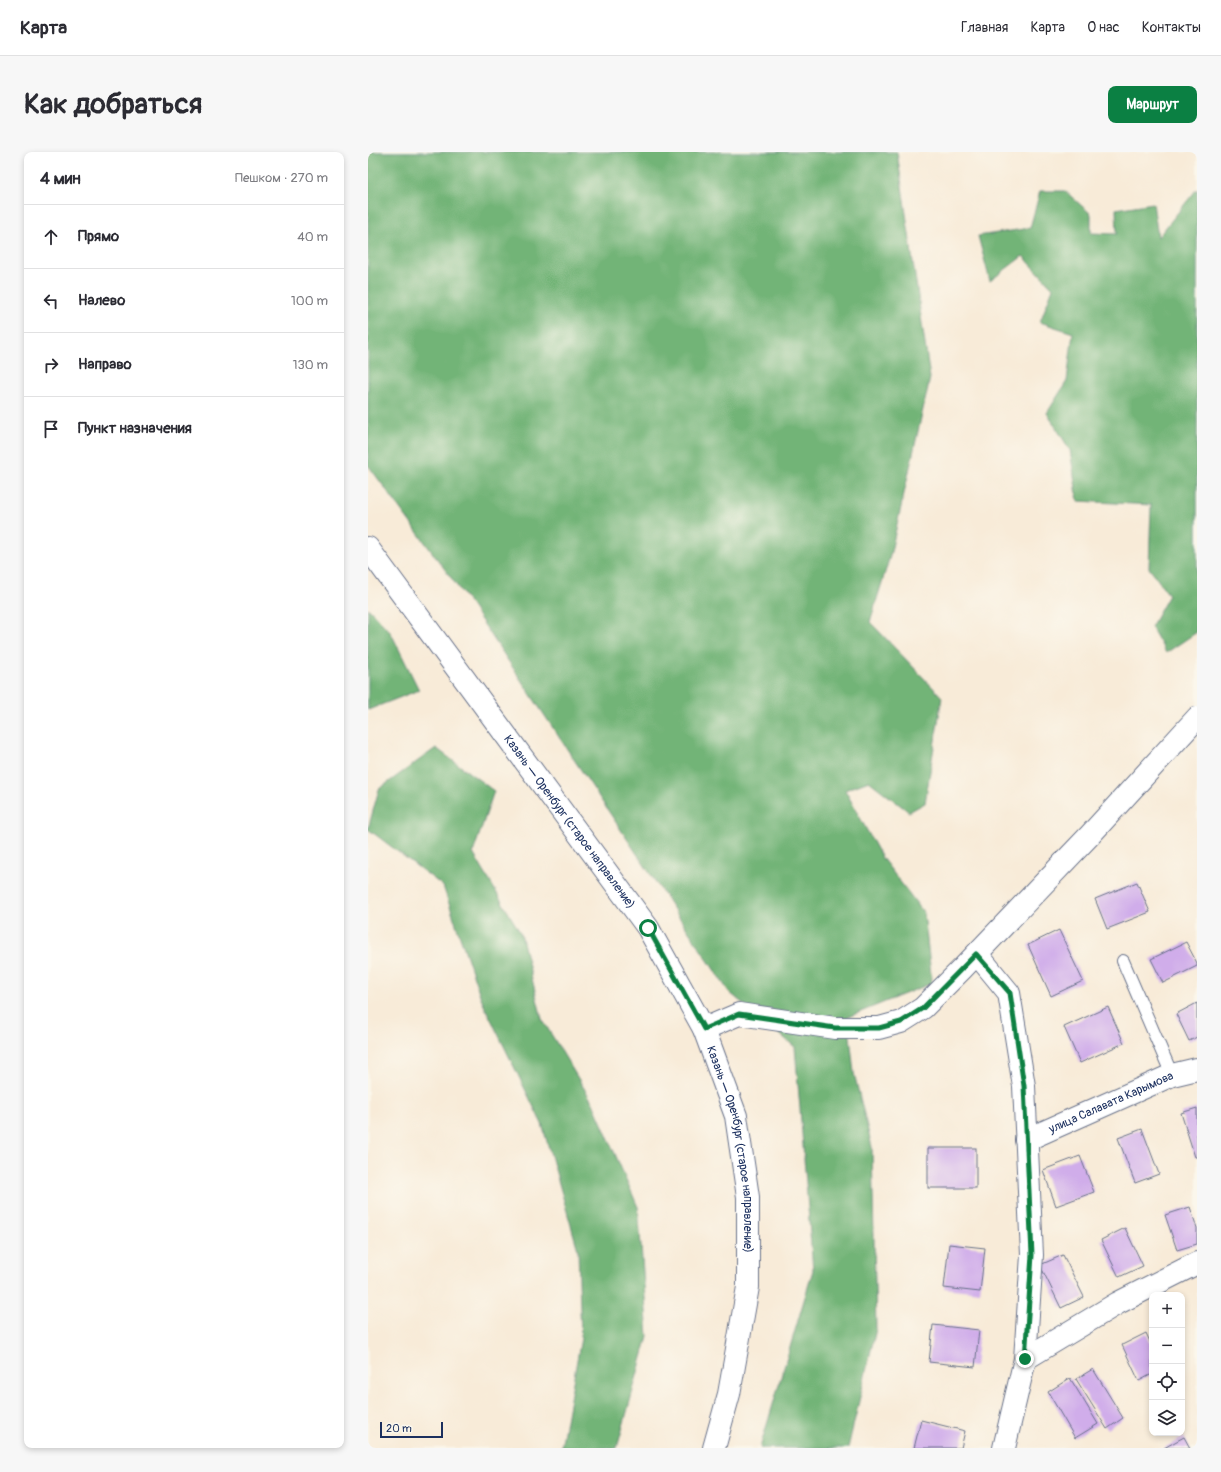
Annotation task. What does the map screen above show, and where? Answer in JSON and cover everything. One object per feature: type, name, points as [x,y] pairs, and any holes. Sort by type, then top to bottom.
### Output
[{"type":"street","name":"Казань — Оренбург (старое направление)","points":[[368,548],[648,928],[704,1029],[736,1116],[748,1197],[748,1287],[729,1394],[714,1448]]},
{"type":"street","points":[[704,1029],[739,1014],[835,1028],[879,1028],[901,1022],[923,1008],[976,954],[1090,835],[1197,718]]},
{"type":"street","points":[[976,954],[1010,993],[1024,1086],[1032,1255],[1025,1359],[1004,1448]]},
{"type":"street","name":"улица Салавата Карымова","points":[[1026,1140],[1172,1075],[1197,1069]]},
{"type":"street","points":[[1025,1359],[1118,1303],[1197,1263]]},
{"type":"lane","points":[[1123,961],[1172,1075]]},
{"type":"green space","points":[[368,152],[897,152],[930,378],[890,556],[870,622],[942,697],[925,803],[909,812],[869,781],[845,790],[882,858],[924,913],[932,983],[848,1017],[854,1073],[872,1147],[876,1329],[848,1448],[760,1448],[813,1270],[795,1047],[729,992],[471,605],[368,465]]},
{"type":"green space","points":[[1197,189],[1197,632],[1166,653],[1151,627],[1169,595],[1149,568],[1151,505],[1078,501],[1070,450],[1047,413],[1067,381],[1073,333],[1040,322],[1053,288],[1023,256],[990,281],[978,236],[1030,228],[1040,191],[1065,191],[1091,214],[1091,233],[1117,234],[1116,209],[1153,203],[1158,237]]},
{"type":"green space","points":[[368,608],[391,633],[419,690],[368,710]]},
{"type":"green space","points":[[436,748],[494,791],[473,853],[521,934],[542,1019],[593,1103],[638,1207],[648,1336],[617,1448],[561,1448],[581,1338],[578,1250],[542,1124],[482,1001],[443,886],[368,829],[379,789]]},
{"type":"building","points":[[1137,882],[1150,912],[1107,929],[1095,899]]},
{"type":"building","points":[[1059,930],[1083,981],[1051,996],[1028,945]]},
{"type":"building","points":[[1186,942],[1197,963],[1197,966],[1163,983],[1151,959]]},
{"type":"building","points":[[1197,1003],[1197,1037],[1189,1041],[1176,1014]]},
{"type":"building","points":[[1108,1007],[1124,1043],[1080,1063],[1064,1027]]},
{"type":"building","points":[[1197,1108],[1197,1157],[1195,1157],[1181,1113]]},
{"type":"building","points":[[1142,1129],[1159,1174],[1135,1183],[1118,1138]]},
{"type":"building","points":[[928,1148],[976,1148],[976,1188],[928,1188]]},
{"type":"building","points":[[1080,1156],[1094,1192],[1056,1206],[1043,1170]]},
{"type":"building","points":[[1190,1207],[1197,1228],[1197,1244],[1177,1250],[1165,1215]]},
{"type":"building","points":[[1125,1228],[1143,1266],[1119,1277],[1101,1240]]},
{"type":"building","points":[[949,1244],[985,1248],[980,1292],[944,1288]]},
{"type":"building","points":[[1063,1255],[1084,1297],[1061,1308],[1040,1265]]},
{"type":"building","points":[[933,1325],[979,1330],[975,1367],[929,1362]]},
{"type":"building","points":[[1146,1333],[1149,1340],[1149,1376],[1139,1381],[1122,1345]]},
{"type":"building","points":[[1093,1369],[1123,1418],[1107,1429],[1076,1379]]},
{"type":"building","points":[[1070,1378],[1098,1424],[1075,1438],[1048,1392]]},
{"type":"building","points":[[921,1420],[965,1431],[961,1448],[914,1448]]},
{"type":"building","points":[[1184,1437],[1190,1448],[1164,1448]]},
{"type":"route","points":[[648,928],[704,1029],[739,1014],[835,1028],[879,1028],[901,1022],[923,1008],[976,954],[1010,993],[1024,1086],[1032,1255],[1025,1359]]}]
